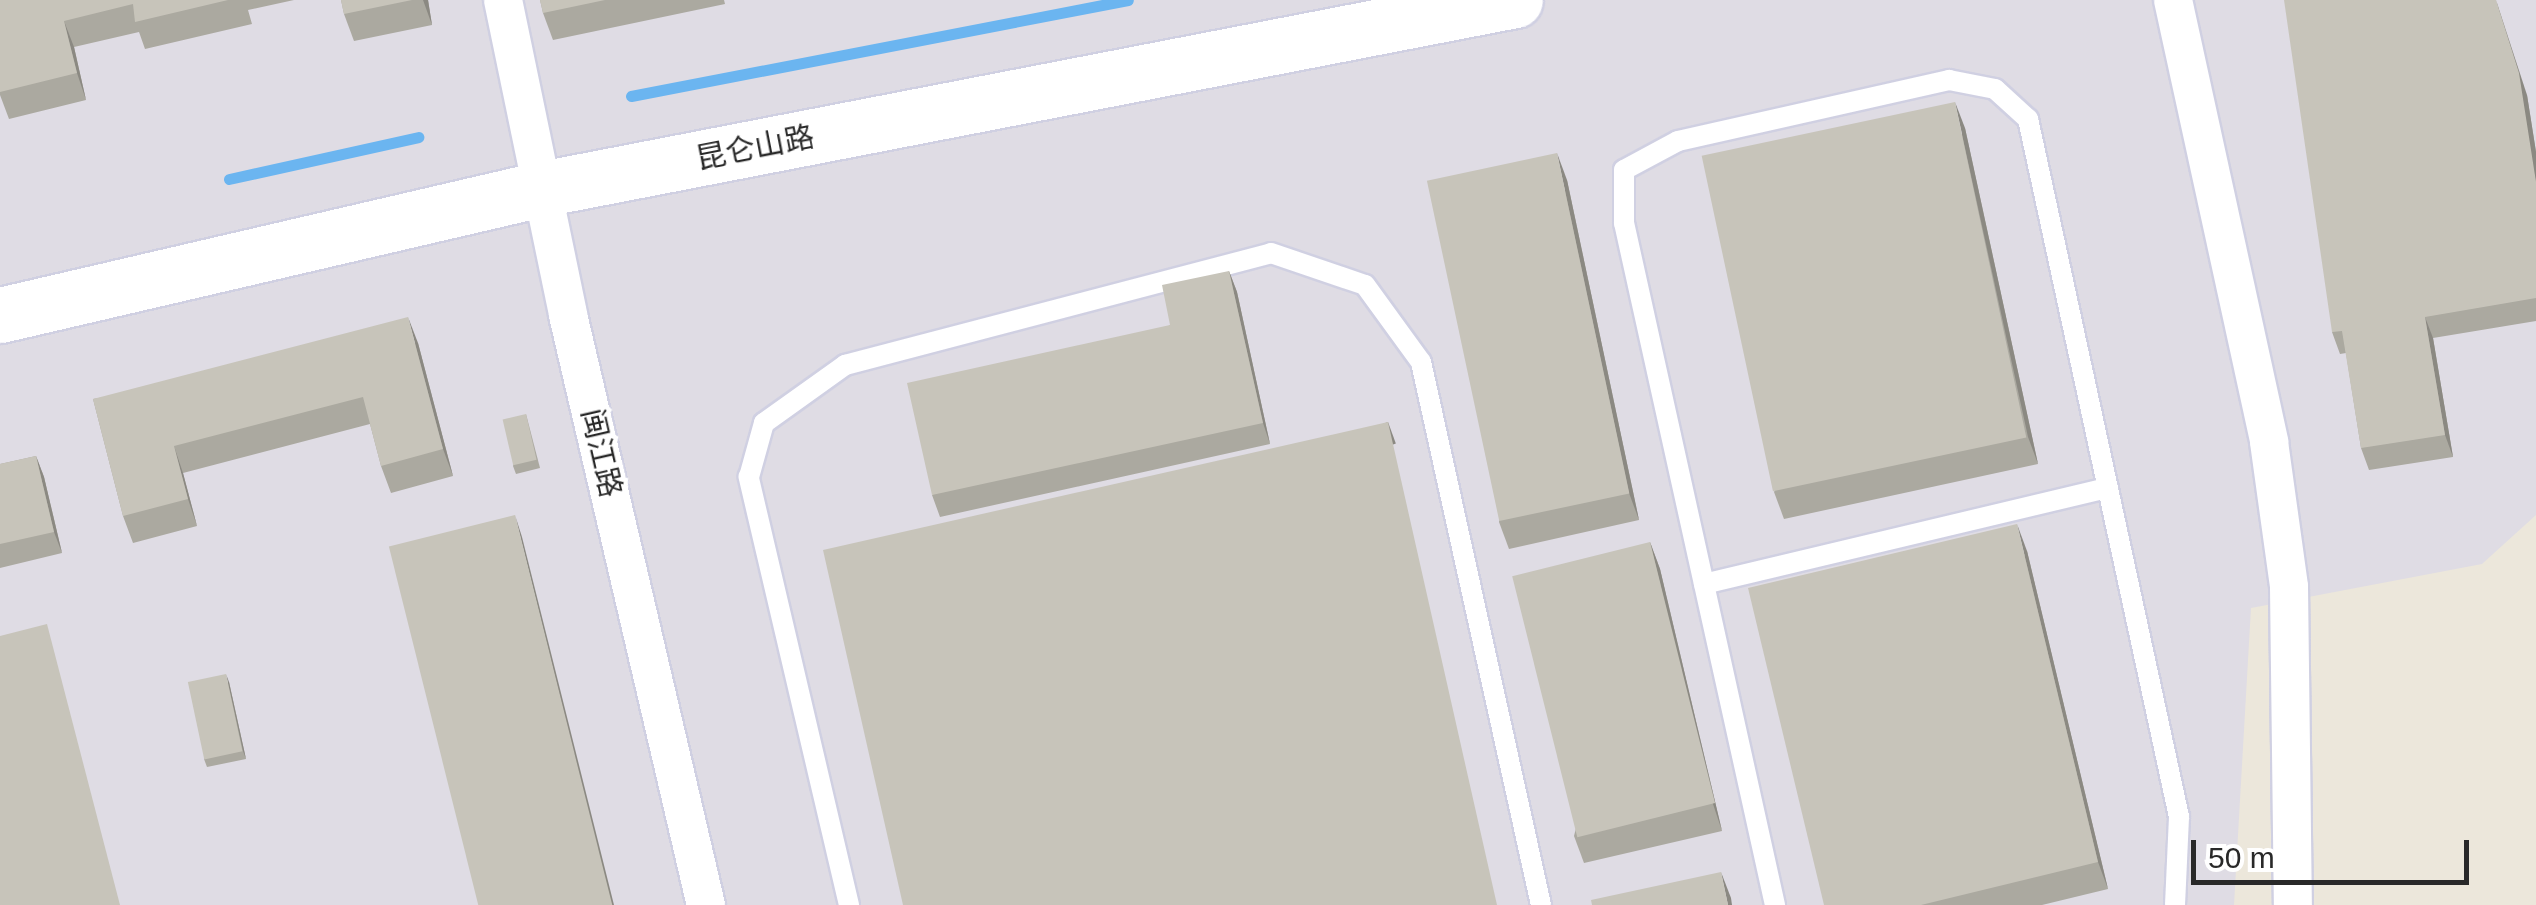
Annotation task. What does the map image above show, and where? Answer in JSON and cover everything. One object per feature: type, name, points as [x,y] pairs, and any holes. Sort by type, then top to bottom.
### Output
[{"type":"main road","name":"昆仑山路","points":[[0,315],[541,189],[1515,0]]},
{"type":"street","name":"闽江路","points":[[503,0],[541,189],[706,905]]},
{"type":"street","points":[[2173,0],[2269,442],[2288,586],[2285,903]]},
{"type":"lane","points":[[1775,905],[1624,223],[1624,170],[1678,141],[1949,80],[1995,89],[2028,119],[2179,817],[2175,905]]},
{"type":"lane","points":[[849,905],[749,478],[764,424],[845,364],[1272,253],[1365,284],[1421,362],[1542,905]]},
{"type":"lane","points":[[1704,584],[2108,488]]},
{"type":"shaded area","points":[[0,0],[2536,0],[2536,515],[2482,564],[2251,608],[2234,905],[0,905]]},
{"type":"building","points":[[0,0],[228,0],[135,22],[133,4],[64,21],[77,73],[0,92]]},
{"type":"building","points":[[341,0],[412,0],[344,14]]},
{"type":"building","points":[[540,0],[605,0],[543,13]]},
{"type":"building","points":[[2284,0],[2496,0],[2519,73],[2536,182],[2536,298],[2425,317],[2445,435],[2361,448],[2342,331],[2332,332]]},
{"type":"building","points":[[1955,102],[2026,438],[1773,491],[1702,156]]},
{"type":"building","points":[[1557,153],[1629,493],[1499,521],[1427,181]]},
{"type":"building","points":[[1229,271],[1263,423],[932,495],[907,383],[1170,325],[1162,285]]},
{"type":"building","points":[[408,317],[443,449],[381,466],[363,397],[174,446],[188,499],[123,516],[93,399]]},
{"type":"building","points":[[526,414],[537,460],[513,465],[503,419]]},
{"type":"building","points":[[1388,422],[1497,905],[903,905],[823,550]]},
{"type":"building","points":[[36,456],[54,532],[0,544],[0,464]]},
{"type":"building","points":[[515,515],[612,905],[478,905],[389,546]]},
{"type":"building","points":[[2017,524],[2098,862],[1921,905],[1824,905],[1748,588]]},
{"type":"building","points":[[1650,542],[1715,803],[1577,837],[1512,576]]},
{"type":"building","points":[[47,624],[120,905],[0,905],[0,636]]},
{"type":"building","points":[[226,674],[242,751],[204,759],[188,682]]},
{"type":"building","points":[[1721,872],[1728,905],[1592,905],[1591,900]]},
{"type":"waterway","points":[[631,96],[1128,0]]},
{"type":"waterway","points":[[229,179],[418,137]]}]
